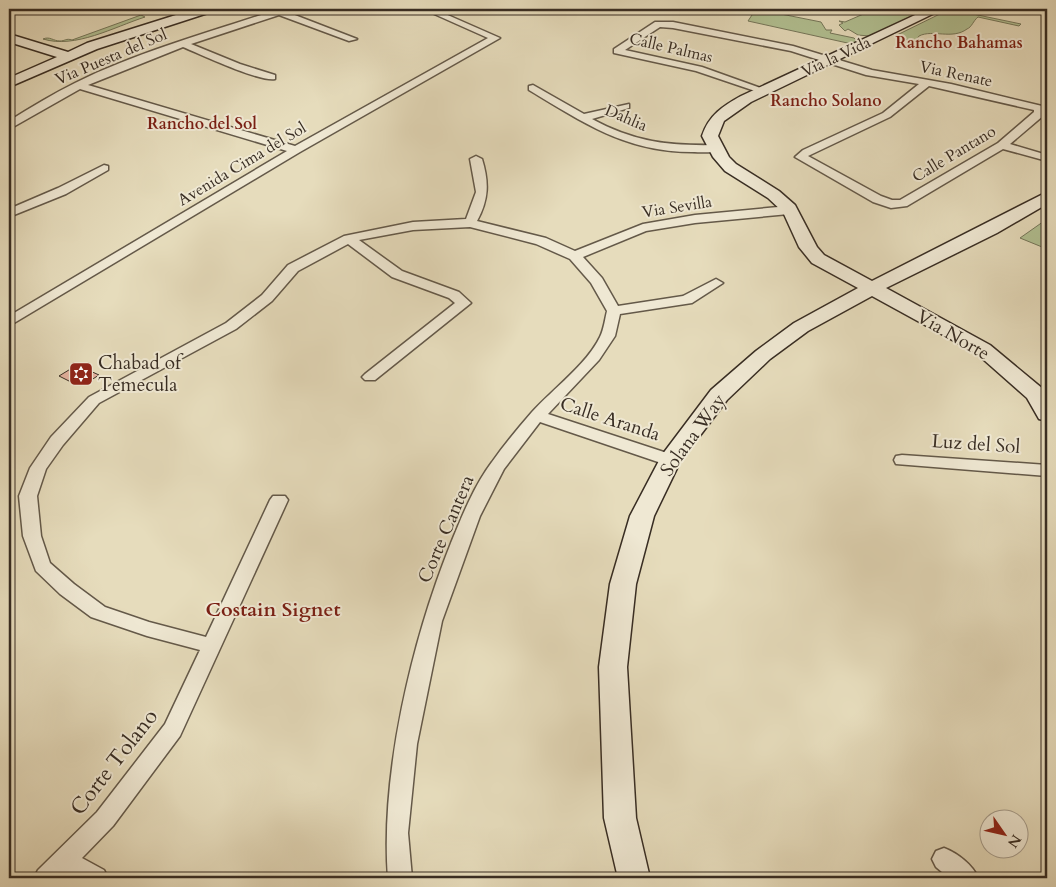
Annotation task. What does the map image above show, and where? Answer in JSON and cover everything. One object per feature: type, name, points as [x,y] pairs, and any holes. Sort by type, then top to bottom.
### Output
[{"type":"street","points":[[9,74],[186,9]]},
{"type":"street","points":[[9,82],[63,54],[207,9]]},
{"type":"street","name":"Avenida Cima del Sol","points":[[9,322],[296,150],[495,38],[427,9]]},
{"type":"street","name":"Via la Vida","points":[[716,148],[710,136],[713,124],[723,113],[746,99],[937,9]]},
{"type":"street","points":[[278,10],[352,39]]},
{"type":"street","name":"Via Puesta del Sol","points":[[9,125],[78,85],[182,43],[278,10]]},
{"type":"street","name":"Via Renate","points":[[658,24],[761,42],[870,73],[927,82],[1030,105],[1038,108],[1040,114]]},
{"type":"street","name":"Calle Palmas","points":[[658,24],[617,51],[699,69],[764,91]]},
{"type":"street","points":[[9,38],[63,54]]},
{"type":"street","points":[[182,43],[236,66],[271,77]]},
{"type":"street","name":"Calle Pantano","points":[[927,82],[912,98],[862,128],[806,152],[801,157],[877,199],[891,204],[903,203],[1002,145],[1040,114]]},
{"type":"street","points":[[78,85],[296,150]]},
{"type":"street","name":"Dahlia","points":[[533,88],[608,131],[641,144],[682,149],[716,148]]},
{"type":"street","points":[[584,117],[625,106]]},
{"type":"street","points":[[1002,145],[1047,158]]},
{"type":"street","points":[[716,148],[724,161],[739,173],[773,192],[789,210],[808,248],[818,258],[870,289]]},
{"type":"street","points":[[470,224],[481,203],[482,180],[476,158]]},
{"type":"street","points":[[9,213],[62,191],[104,168]]},
{"type":"street","name":"Solana Way","points":[[634,878],[620,818],[613,668],[623,584],[642,516],[670,460],[719,395],[762,355],[801,327],[870,289],[991,229],[1047,197]]},
{"type":"street","name":"Via Sevilla","points":[[575,256],[642,228],[695,218],[789,210]]},
{"type":"street","points":[[213,646],[147,629],[98,612],[66,589],[42,566],[32,536],[28,496],[38,468],[57,441],[94,400],[231,326],[266,298],[293,268],[349,239],[413,226],[470,224],[540,241],[575,256],[597,281],[614,311],[687,300],[716,283]]},
{"type":"street","points":[[349,239],[397,274],[454,295],[464,303],[370,377]]},
{"type":"street","name":"Via Norte","points":[[870,289],[983,349],[1035,394],[1047,414]]},
{"type":"street","name":"Corte Cantera","points":[[400,878],[397,834],[406,744],[432,621],[450,566],[471,516],[497,467],[537,416],[594,357],[608,336],[614,311]]},
{"type":"street","name":"Calle Aranda","points":[[537,416],[670,460]]},
{"type":"street","name":"Luz del Sol","points":[[902,460],[1047,470]]},
{"type":"street","name":"Corte Tolano","points":[[46,878],[105,819],[173,730],[279,500]]},
{"type":"street","points":[[944,858],[966,878]]},
{"type":"street","points":[[64,860],[96,878]]},
{"type":"green space","points":[[756,9],[821,22],[826,30],[832,30],[830,33],[854,38],[857,41],[852,44],[748,21]]},
{"type":"green space","points":[[875,9],[927,9],[869,36],[858,35],[848,29],[845,31],[839,25],[843,23],[839,21],[845,22]]},
{"type":"green space","points":[[946,9],[976,9],[973,14],[1021,24],[1019,26],[978,17],[970,27],[955,34],[924,34],[916,40],[899,39],[897,35],[948,10]]},
{"type":"green space","points":[[141,15],[145,17],[94,36],[68,41],[60,41],[72,40]]},
{"type":"green space","points":[[48,38],[60,41],[55,41],[43,39]]},
{"type":"green space","points":[[1047,219],[1047,249],[1020,238]]},
{"type":"building","name":"Chabad of Temecula","points":[[77,365],[99,375],[85,384],[78,381],[75,384],[59,376]]},
{"type":"place","name":"Chabad of Temecula","points":[[81,374]]},
{"type":"district","name":"Rancho Bahamas","points":[[959,43]]},
{"type":"district","name":"Rancho Solano","points":[[826,101]]},
{"type":"district","name":"Rancho del Sol","points":[[202,124]]},
{"type":"district","name":"Costain Signet","points":[[273,609]]}]
